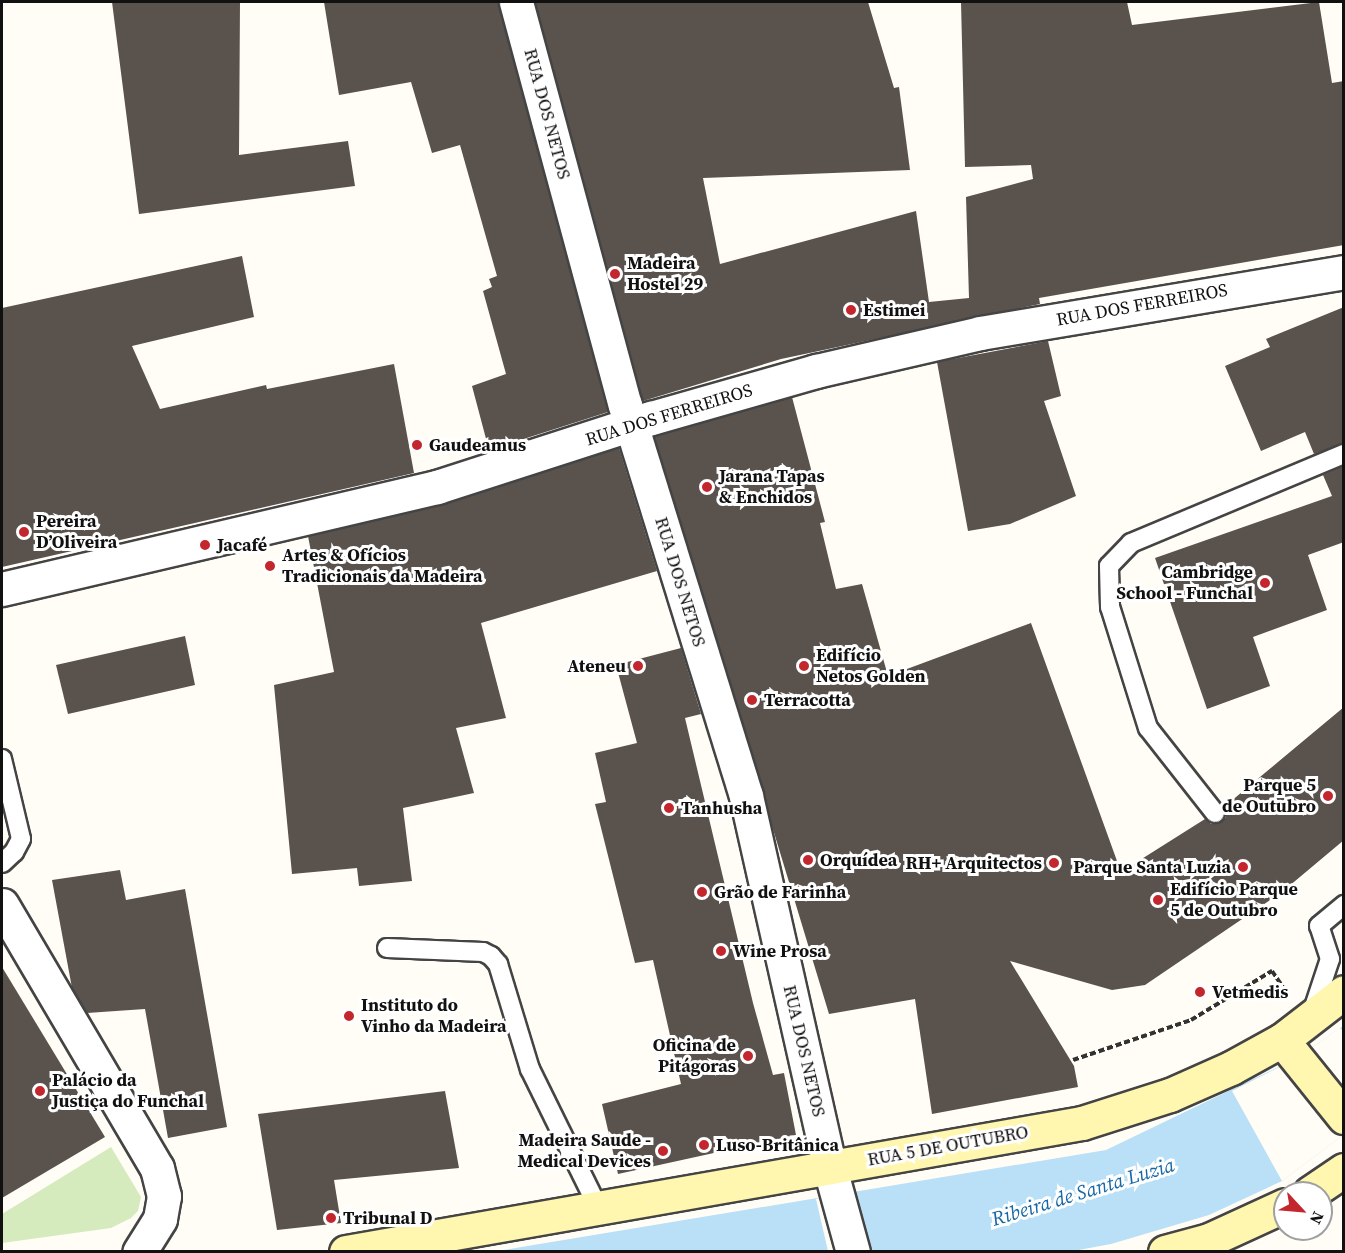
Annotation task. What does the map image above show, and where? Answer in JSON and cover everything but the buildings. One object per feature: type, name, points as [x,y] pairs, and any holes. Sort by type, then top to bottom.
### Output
[{"type":"main road","name":"RUA 5 DE OUTUBRO","points":[[346,1251],[829,1165],[1082,1123],[1170,1095],[1282,1040],[1310,1022],[1344,992]]},
{"type":"main road","points":[[1282,1040],[1344,1117]]},
{"type":"main road","points":[[1328,1181],[1344,1170]]},
{"type":"main road","points":[[1165,1251],[1209,1240],[1273,1211]]},
{"type":"street","name":"RUA DOS NETOS","points":[[516,2],[631,426],[746,796],[829,1165],[853,1251]]},
{"type":"street","name":"RUA DOS FERREIROS","points":[[2,589],[437,487],[816,371],[980,333],[1344,272]]},
{"type":"street","points":[[2,905],[157,1168],[164,1196],[160,1219],[139,1251]]},
{"type":"lane","points":[[1215,813],[1148,728],[1110,607],[1109,566],[1131,543],[1344,454]]},
{"type":"lane","points":[[2,759],[21,839],[14,852],[2,863]]},
{"type":"lane","points":[[1310,1022],[1330,959],[1319,926],[1344,905]]},
{"type":"lane","points":[[387,948],[483,952],[491,956],[498,964],[530,1069],[598,1207]]},
{"type":"path","points":[[1073,1060],[1191,1020],[1272,971],[1289,997]]},
{"type":"green space","points":[[111,1147],[141,1197],[138,1211],[131,1218],[111,1228],[2,1243],[2,1214]]},
{"type":"water","name":"Ribeira de Santa Luzia","points":[[1343,1026],[1343,1135],[1282,1181],[1273,1181],[1273,1185],[1209,1215],[1111,1244],[1068,1252],[492,1252],[1106,1150],[1297,1058]]},
{"type":"pier","points":[[1340,1028],[1344,1033],[1343,1135],[1282,1181],[1232,1091],[1297,1058]]},
{"type":"pier","points":[[854,1190],[869,1251],[828,1251],[816,1199]]},
{"type":"place","name":"Madeira Hostel 29","points":[[615,274]]},
{"type":"place","name":"Estimei","points":[[851,310]]},
{"type":"place","name":"Gaudeamus","points":[[417,445]]},
{"type":"place","name":"Jarana Tapas & Enchidos","points":[[707,487]]},
{"type":"place","name":"Pereira D’Oliveira","points":[[24,532]]},
{"type":"place","name":"Jacafé","points":[[205,545]]},
{"type":"place","name":"Artes & Ofícios Tradicionais da Madeira","points":[[270,566]]},
{"type":"place","name":"Cambridge School - Funchal","points":[[1265,583]]},
{"type":"place","name":"Ateneu","points":[[638,666]]},
{"type":"place","name":"Edifício Netos Golden","points":[[804,666]]},
{"type":"place","name":"Terracotta","points":[[752,700]]},
{"type":"place","name":"Parque 5 de Outubro","points":[[1328,796]]},
{"type":"place","name":"Tanhusha","points":[[669,808]]},
{"type":"place","name":"Orquídea","points":[[808,860]]},
{"type":"place","name":"RH+ Arquitectos","points":[[1054,863]]},
{"type":"place","name":"Parque Santa Luzia","points":[[1243,867]]},
{"type":"place","name":"Grão de Farinha","points":[[702,892]]},
{"type":"place","name":"Edifício Parque 5 de Outubro","points":[[1158,900]]},
{"type":"place","name":"Wine Prosa","points":[[721,951]]},
{"type":"place","name":"Vetmedis","points":[[1200,992]]},
{"type":"place","name":"Instituto do Vinho da Madeira","points":[[349,1016]]},
{"type":"place","name":"Oficina de Pitágoras","points":[[748,1056]]},
{"type":"place","name":"Palácio da Justiça do Funchal","points":[[40,1091]]},
{"type":"place","name":"Luso-Britânica","points":[[704,1145]]},
{"type":"place","name":"Madeira Saude - Medical Devices","points":[[663,1151]]},
{"type":"place","name":"Tribunal D","points":[[331,1218]]}]
